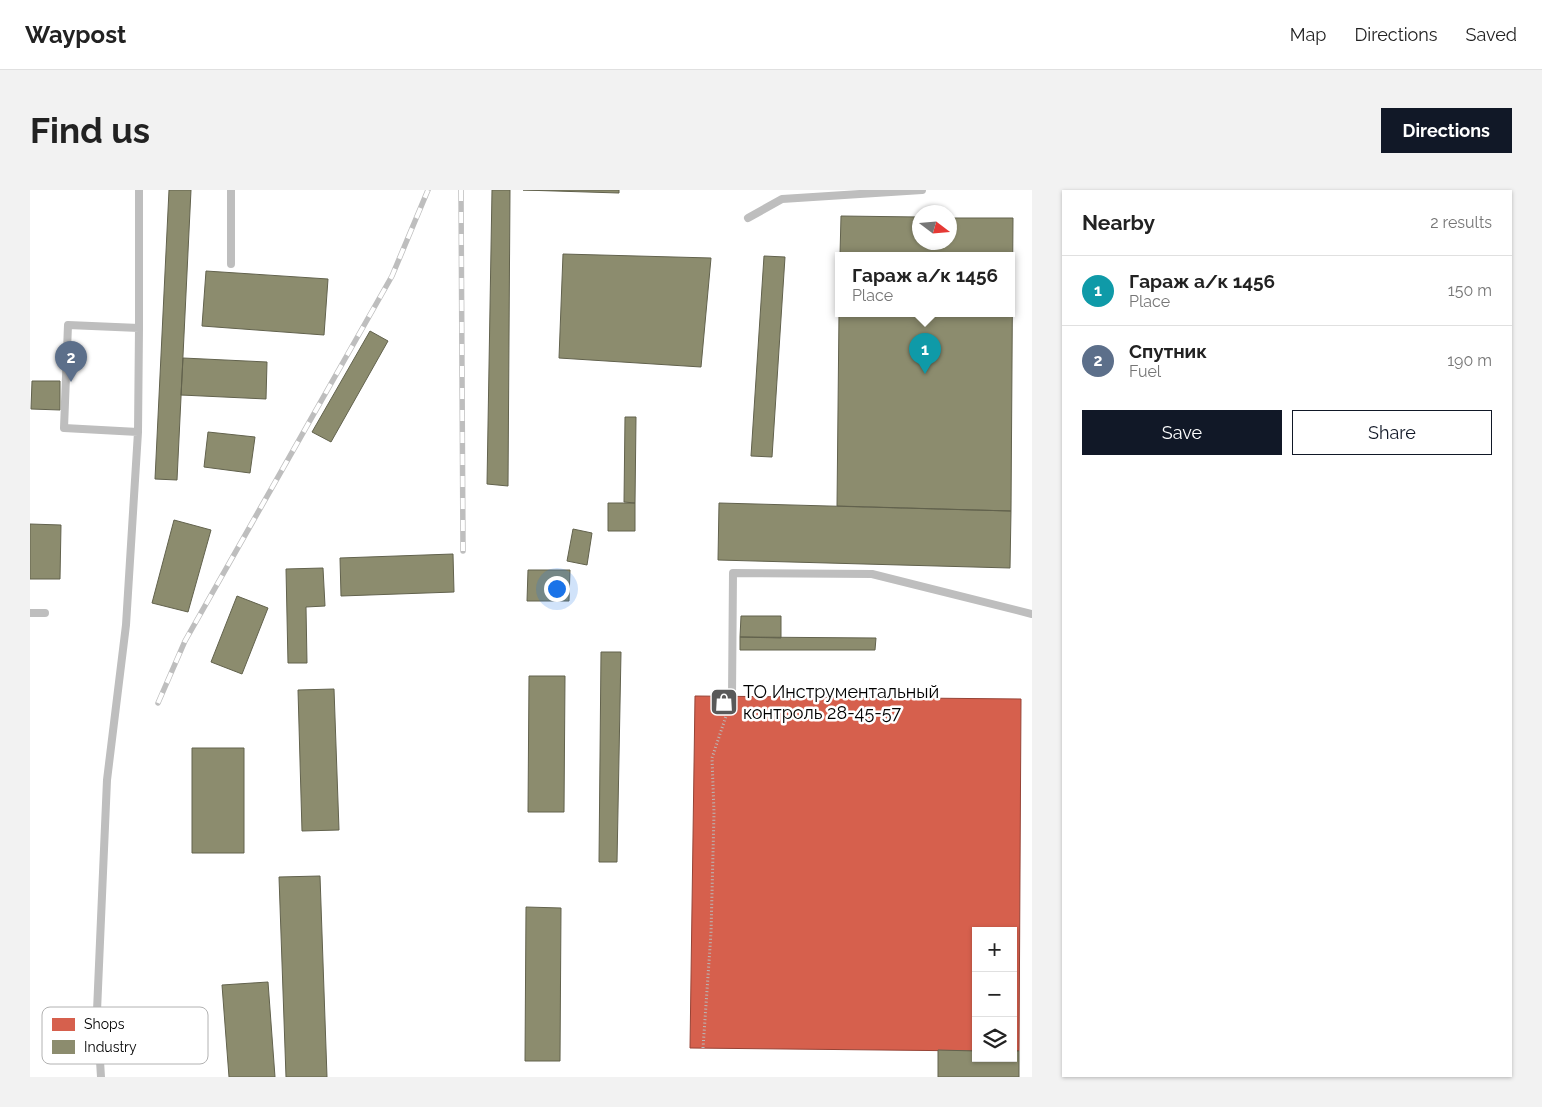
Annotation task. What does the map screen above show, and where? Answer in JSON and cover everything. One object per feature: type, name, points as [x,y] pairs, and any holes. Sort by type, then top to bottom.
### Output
[{"type":"lane","points":[[97,1007],[107,780],[126,624],[138,432],[139,190]]},
{"type":"lane","points":[[231,190],[231,264]]},
{"type":"lane","points":[[748,218],[782,200],[922,190]]},
{"type":"lane","points":[[138,432],[64,428],[68,325],[139,328]]},
{"type":"lane","points":[[732,696],[733,573],[872,574],[1032,614]]},
{"type":"lane","points":[[30,613],[45,613]]},
{"type":"lane","points":[[100,1064],[101,1077]]},
{"type":"path","points":[[703,1048],[711,913],[714,813],[712,758],[732,696]]},
{"type":"building: Shops","points":[[695,696],[1021,699],[1019,1051],[1017,1051],[1017,927],[972,927],[972,1051],[690,1048]]},
{"type":"building: Industry","points":[[169,190],[191,190],[177,480],[155,479]]},
{"type":"building: Industry","points":[[492,190],[510,190],[508,486],[487,484]]},
{"type":"building: Industry","points":[[523,190],[619,190],[619,193]]},
{"type":"building: Industry","points":[[841,216],[912,217],[912,250],[957,250],[957,218],[1013,218],[1013,252],[840,252]]},
{"type":"building: Industry","points":[[563,254],[711,258],[701,367],[559,358]]},
{"type":"building: Industry","points":[[764,256],[785,257],[772,457],[751,456]]},
{"type":"building: Industry","points":[[206,271],[328,279],[324,335],[202,326]]},
{"type":"building: Industry","points":[[839,317],[1012,317],[1011,511],[837,506]]},
{"type":"building: Industry","points":[[370,331],[388,341],[331,442],[312,432]]},
{"type":"building: Industry","points":[[183,358],[267,362],[266,399],[181,395]]},
{"type":"building: Industry","points":[[32,381],[60,381],[60,410],[31,409]]},
{"type":"building: Industry","points":[[625,417],[636,417],[635,503],[624,502]]},
{"type":"building: Industry","points":[[208,432],[255,437],[250,473],[204,467]]},
{"type":"building: Industry","points":[[608,503],[635,503],[635,531],[608,531]]},
{"type":"building: Industry","points":[[719,503],[1011,511],[1010,568],[718,560]]},
{"type":"building: Industry","points":[[174,520],[211,530],[188,612],[152,603]]},
{"type":"building: Industry","points":[[30,524],[61,525],[60,579],[30,579]]},
{"type":"building: Industry","points":[[573,529],[592,533],[587,565],[567,561]]},
{"type":"building: Industry","points":[[453,554],[454,592],[341,596],[340,558]]},
{"type":"building: Industry","points":[[323,568],[325,606],[306,607],[307,663],[288,663],[286,569]]},
{"type":"building: Industry","points":[[528,570],[570,570],[569,601],[527,601]]},
{"type":"building: Industry","points":[[237,596],[268,608],[242,674],[211,662]]},
{"type":"building: Industry","points":[[741,616],[781,616],[781,638],[740,637]]},
{"type":"building: Industry","points":[[740,637],[876,638],[875,650],[740,650]]},
{"type":"building: Industry","points":[[601,652],[621,652],[617,862],[599,862]]},
{"type":"building: Industry","points":[[529,676],[565,676],[564,812],[528,812]]},
{"type":"building: Industry","points":[[334,689],[339,830],[302,831],[298,690]]},
{"type":"building: Industry","points":[[192,748],[244,748],[244,853],[192,853]]},
{"type":"building: Industry","points":[[320,876],[327,1077],[286,1077],[279,877]]},
{"type":"building: Industry","points":[[526,907],[561,908],[560,1061],[525,1061]]},
{"type":"building: Industry","points":[[268,982],[275,1077],[229,1077],[222,985]]},
{"type":"building: Industry","points":[[938,1050],[972,1051],[972,1062],[1017,1062],[1017,1051],[1019,1051],[1019,1077],[938,1077]]},
{"type":"railway","points":[[158,703],[185,641],[392,276],[428,190]]},
{"type":"railway","points":[[461,190],[463,551]]},
{"type":"place","name":"Гараж а/к 1456","points":[[925,374]]},
{"type":"place","name":"Спутник","points":[[71,382]]},
{"type":"place","name":"ТО Инструментальный контроль 28-45-57","points":[[724,702]]}]
